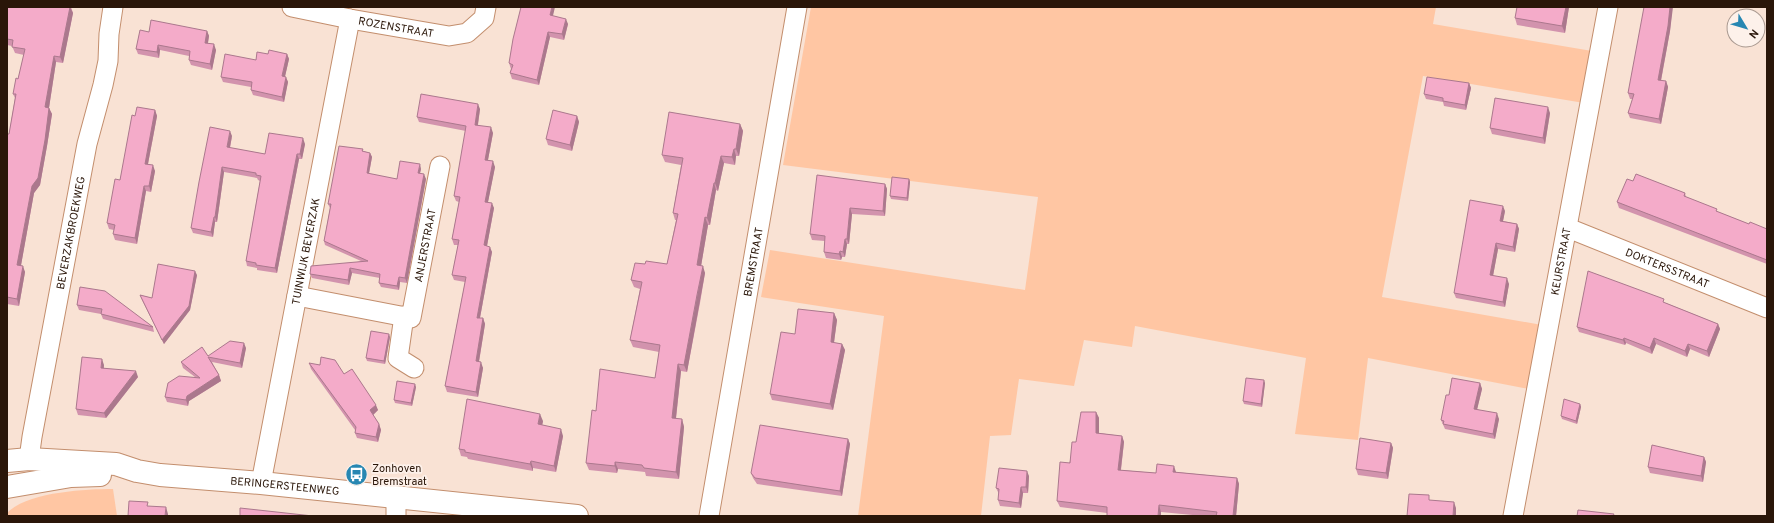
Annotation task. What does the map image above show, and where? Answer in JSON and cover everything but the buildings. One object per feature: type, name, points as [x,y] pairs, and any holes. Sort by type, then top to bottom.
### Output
[{"type":"main road","name":"BERINGERSTEENWEG","points":[[7,461],[29,458],[116,464],[136,471],[160,475],[261,483],[396,507],[577,516]]},
{"type":"main road","name":"BERINGERSTEENWEG","points":[[7,487],[71,476],[117,474],[136,471]]},
{"type":"street","name":"BEVERZAKBROEKWEG","points":[[29,458],[33,429],[87,144],[99,102],[108,61],[109,34],[113,7]]},
{"type":"street","name":"ROZENSTRAAT","points":[[292,7],[350,19],[449,36],[468,34],[484,18],[486,7]]},
{"type":"street","name":"BREMSTRAAT","points":[[709,516],[797,7]]},
{"type":"street","name":"KEURSTRAAT","points":[[1513,516],[1568,228],[1608,7]]},
{"type":"street","name":"TUINWIJK BEVERZAK","points":[[261,483],[350,19]]},
{"type":"street","name":"ANJERSTRAAT","points":[[404,316],[411,318],[440,166]]},
{"type":"street","name":"DOKTERSSTRAAT","points":[[1568,228],[1767,308]]},
{"type":"street","points":[[297,296],[404,316],[398,358],[414,368]]},
{"type":"shaded area","points":[[811,7],[1436,7],[1433,24],[1592,51],[1584,103],[1423,76],[1382,297],[1542,325],[1529,389],[1368,358],[1358,440],[1295,434],[1306,358],[1135,326],[1132,347],[1084,340],[1074,386],[1019,379],[1011,435],[990,436],[981,516],[858,516],[884,316],[761,297],[770,250],[1025,290],[1038,197],[783,165]]},
{"type":"shaded area","points":[[113,489],[117,516],[7,516],[7,513],[16,506],[28,500],[42,496],[72,491]]},
{"type":"place","name":"Zonhoven Bremstraat","points":[[357,474]]}]
